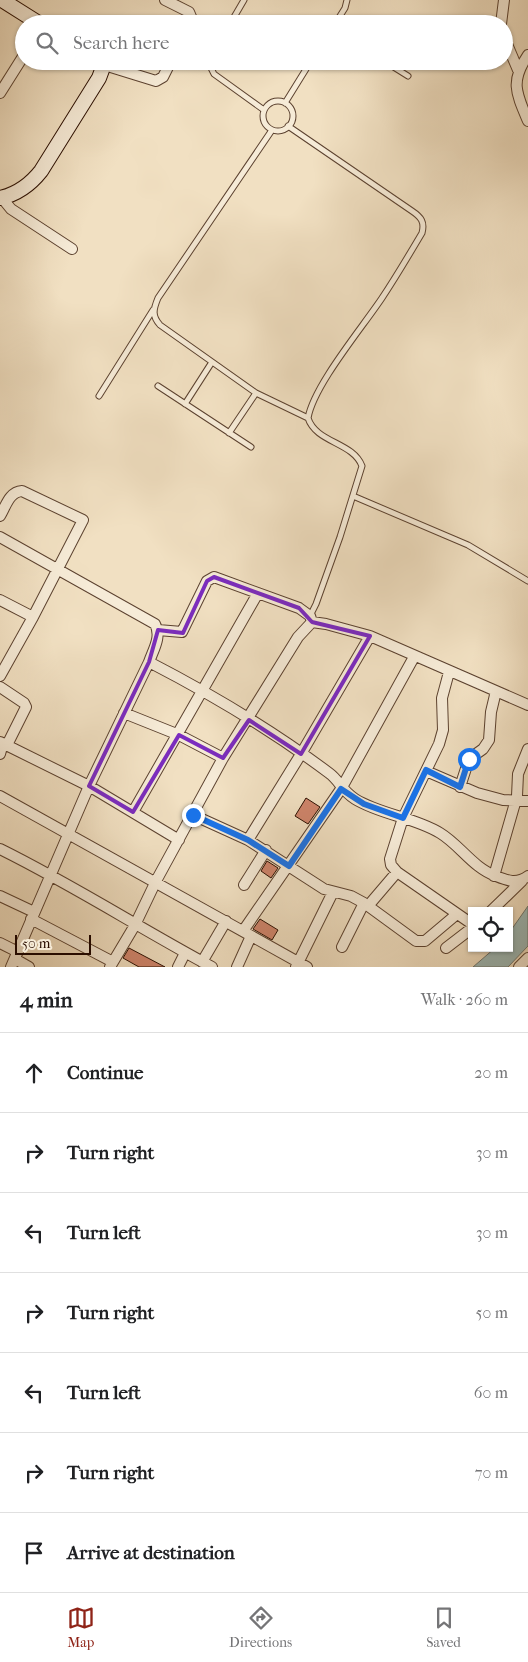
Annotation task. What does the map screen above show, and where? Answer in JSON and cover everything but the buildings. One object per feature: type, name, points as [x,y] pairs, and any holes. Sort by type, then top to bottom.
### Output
[{"type":"street","points":[[2,0],[26,15]]},
{"type":"street","points":[[165,0],[188,12],[190,15]]},
{"type":"street","points":[[502,15],[504,0]]},
{"type":"street","points":[[528,55],[518,70],[516,82],[528,121]]},
{"type":"street","points":[[513,58],[518,70]]},
{"type":"street","points":[[0,93],[15,69]]},
{"type":"street","points":[[72,249],[11,209],[1,198],[16,194],[32,182],[42,171],[99,78],[102,70]]},
{"type":"street","points":[[121,70],[156,81],[163,78],[167,70]]},
{"type":"street","points":[[0,516],[15,491],[22,491],[83,520],[0,676]]},
{"type":"street","points":[[0,537],[155,624],[158,630],[158,638],[148,662],[89,786],[14,959]]},
{"type":"street","points":[[158,630],[182,632],[210,578],[300,608],[311,619],[370,636],[414,657],[528,705]]},
{"type":"street","points":[[133,812],[179,735],[202,690],[258,593]]},
{"type":"street","points":[[0,600],[33,617]]},
{"type":"street","points":[[0,896],[111,965],[135,925],[156,881],[223,758],[311,619]]},
{"type":"street","points":[[248,840],[302,754],[370,636]]},
{"type":"street","points":[[237,967],[247,934],[289,866],[341,789],[414,657]]},
{"type":"street","points":[[148,662],[202,690],[302,754],[331,774],[341,789],[364,804],[439,832],[478,866],[494,876],[511,881],[525,878]]},
{"type":"street","points":[[450,672],[442,698],[440,744],[403,818],[390,859],[391,866],[397,872],[468,923]]},
{"type":"street","points":[[0,687],[24,703],[26,707],[4,743],[0,754]]},
{"type":"street","points":[[460,787],[469,759],[483,749],[489,740],[491,712],[496,691]]},
{"type":"street","points":[[124,714],[179,735],[223,758]]},
{"type":"street","points":[[4,743],[89,786],[179,840]]},
{"type":"street","points":[[494,876],[516,799],[518,774],[528,749]]},
{"type":"street","points":[[426,770],[460,787],[490,797],[528,801]]},
{"type":"street","points":[[0,796],[156,881],[300,965],[333,892]]},
{"type":"street","points":[[193,815],[248,840],[333,892],[351,896],[366,904],[421,942],[457,914]]},
{"type":"street","points":[[0,849],[52,875],[135,925],[212,967]]},
{"type":"street","points":[[244,885],[266,850]]},
{"type":"street","points":[[342,947],[366,904],[397,872]]},
{"type":"street","points":[[495,907],[525,878]]},
{"type":"street","points":[[202,962],[226,921]]},
{"type":"street","points":[[446,948],[468,929]]},
{"type":"street","points":[[0,944],[14,959],[29,967]]},
{"type":"street","points":[[178,967],[185,952]]},
{"type":"street","points":[[518,967],[528,958]]},
{"type":"lane","points":[[235,15],[244,0]]},
{"type":"lane","points":[[341,15],[347,0]]},
{"type":"lane","points":[[212,70],[214,74],[264,110]]},
{"type":"lane","points":[[284,103],[306,70]]},
{"type":"lane","points":[[398,70],[408,76]]},
{"type":"lane","points":[[271,103],[284,103],[292,114],[288,126],[281,131],[272,130],[263,120],[264,110],[271,103]]},
{"type":"lane","points":[[288,126],[418,215],[424,226],[422,233],[382,298],[331,372],[309,410],[308,418]]},
{"type":"lane","points":[[99,396],[153,310],[158,298],[272,130]]},
{"type":"lane","points":[[153,310],[154,319],[160,326],[256,393],[308,418],[316,431],[359,459],[362,466],[311,619]]},
{"type":"lane","points":[[185,404],[212,362]]},
{"type":"lane","points":[[158,386],[251,447]]},
{"type":"lane","points":[[229,432],[256,393]]},
{"type":"lane","points":[[353,496],[468,545],[528,581]]},
{"type":"highlighted area","points":[[214,577],[299,608],[312,622],[370,636],[301,754],[249,720],[223,758],[179,735],[133,812],[89,786],[149,662],[158,630],[183,633],[207,581]]},
{"type":"water","points":[[528,906],[528,946],[508,967],[473,967],[490,952],[513,952],[513,927]]},
{"type":"route","points":[[193,815],[248,840],[289,866],[341,789],[364,804],[403,818],[426,770],[460,787],[469,759]]}]
